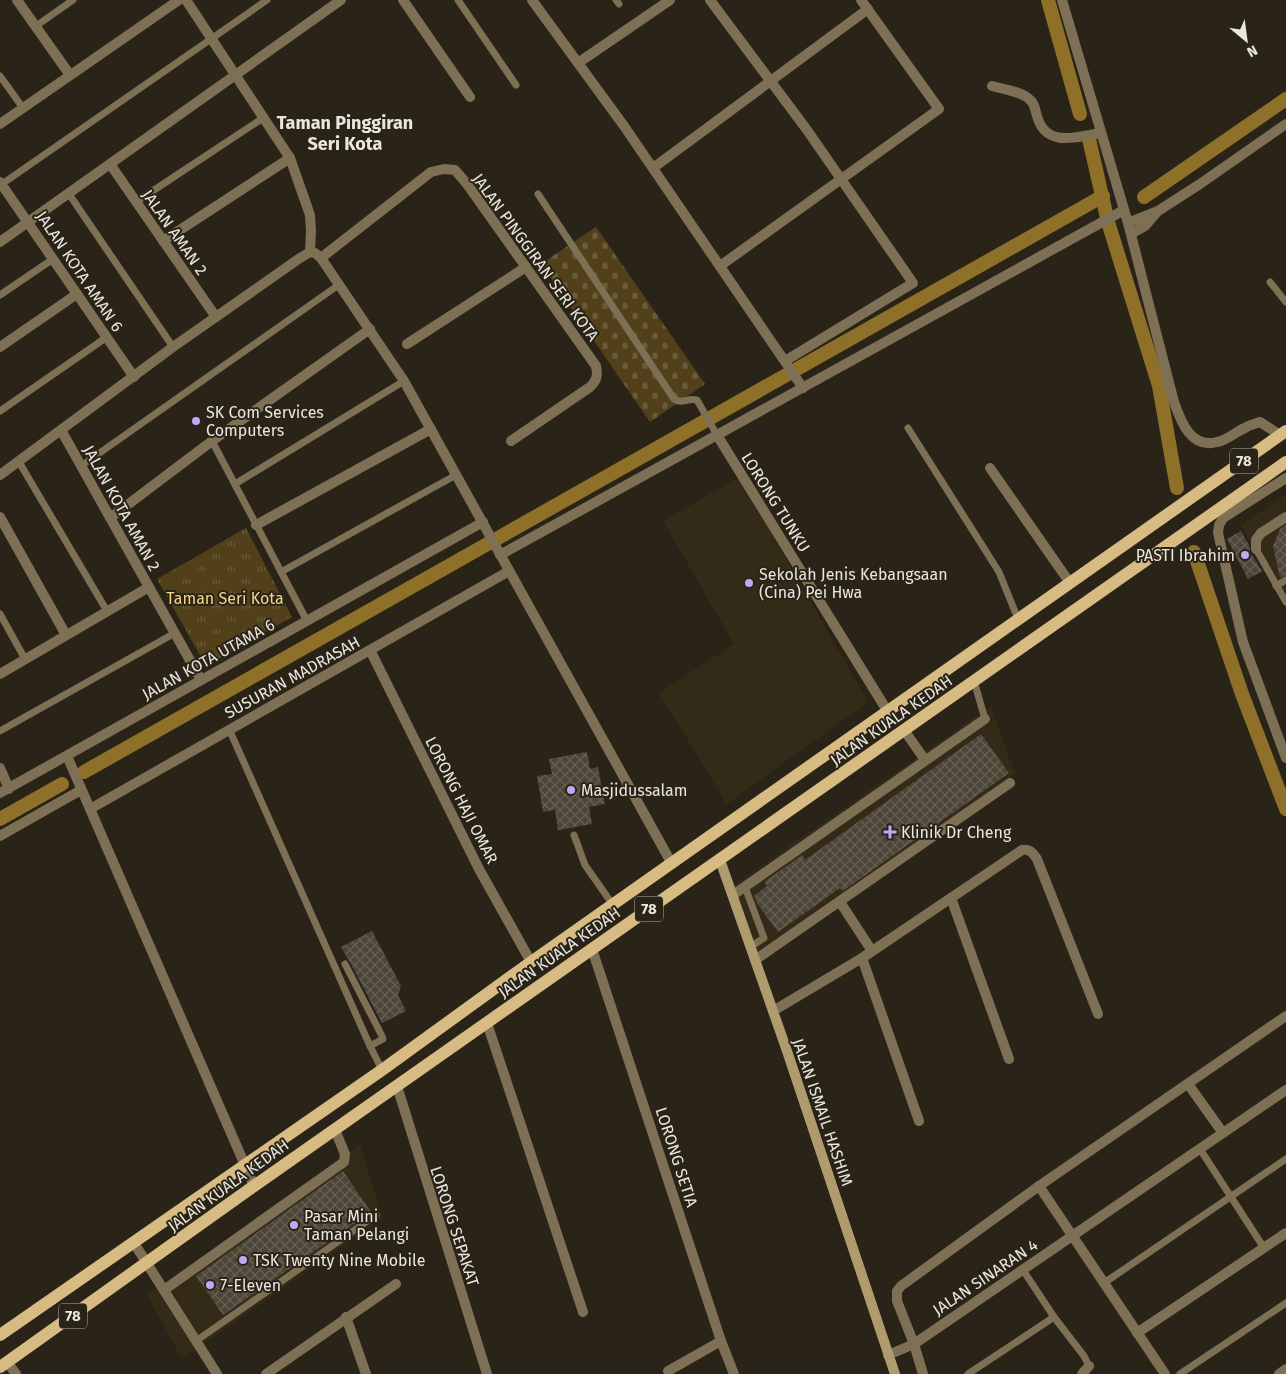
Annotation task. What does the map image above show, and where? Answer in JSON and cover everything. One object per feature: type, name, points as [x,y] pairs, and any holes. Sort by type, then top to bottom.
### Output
[{"type":"main road","name":"JALAN KUALA KEDAH","points":[[0,1335],[382,1070],[531,962],[1283,433]]},
{"type":"main road","name":"JALAN KUALA KEDAH","points":[[4,1365],[396,1086],[1285,464]]},
{"type":"street","points":[[17,0],[70,75]]},
{"type":"street","points":[[0,124],[179,0]]},
{"type":"street","points":[[186,0],[290,158],[310,215],[310,252]]},
{"type":"street","points":[[0,242],[342,0]]},
{"type":"street","points":[[403,0],[470,97]]},
{"type":"street","points":[[532,0],[653,168],[803,388]]},
{"type":"street","points":[[578,63],[670,0]]},
{"type":"street","points":[[710,0],[807,130],[912,283],[789,368]]},
{"type":"street","points":[[720,266],[939,109],[862,0]]},
{"type":"street","points":[[1062,0],[1121,212],[1128,223],[1174,402],[1184,428],[1195,439],[1206,443],[1218,442],[1260,422],[1283,433]]},
{"type":"street","points":[[653,168],[868,9]]},
{"type":"street","points":[[992,86],[1030,99],[1034,105],[1040,126],[1049,135],[1060,138],[1100,133]]},
{"type":"street","points":[[1128,223],[1158,211],[1286,124]]},
{"type":"street","points":[[163,241],[290,158]]},
{"type":"street","name":"JALAN AMAN 2","points":[[110,164],[216,317]]},
{"type":"street","name":"JALAN PINGGIRAN SERI KOTA","points":[[321,258],[431,172],[444,169],[455,170],[467,184],[596,366],[596,380],[590,387],[511,441]]},
{"type":"street","name":"JALAN KOTA AMAN 6","points":[[1,183],[134,378]]},
{"type":"street","points":[[1131,234],[1146,226],[1158,211]]},
{"type":"street","points":[[498,550],[717,435],[1121,212]]},
{"type":"street","points":[[0,475],[134,378],[173,347],[310,252],[316,253],[340,284],[404,381],[672,864]]},
{"type":"street","points":[[407,344],[526,267]]},
{"type":"street","points":[[0,347],[77,294]]},
{"type":"street","points":[[110,518],[370,329]]},
{"type":"street","points":[[256,525],[431,429]]},
{"type":"street","name":"JALAN KOTA AMAN 2","points":[[61,430],[202,680]]},
{"type":"street","name":"LORONG TUNKU","points":[[717,435],[888,712]]},
{"type":"street","points":[[990,468],[1070,583]]},
{"type":"street","points":[[1286,478],[1224,518],[1219,525],[1218,533],[1243,642],[1286,758]]},
{"type":"street","points":[[0,517],[66,635]]},
{"type":"street","points":[[1256,549],[1256,540],[1261,533],[1286,517]]},
{"type":"street","name":"JALAN KOTA UTAMA 6","points":[[4,791],[307,621],[485,526]]},
{"type":"street","name":"SUSURAN MADRASAH","points":[[90,809],[509,571]]},
{"type":"street","points":[[0,674],[149,587]]},
{"type":"street","name":"LORONG HAJI OMAR","points":[[370,650],[479,869],[531,962]]},
{"type":"street","points":[[733,896],[985,719]]},
{"type":"street","points":[[904,730],[925,760]]},
{"type":"street","points":[[67,756],[254,1186]]},
{"type":"street","points":[[0,768],[4,791]]},
{"type":"street","points":[[755,960],[1010,783]]},
{"type":"street","points":[[0,836],[81,790]]},
{"type":"street","points":[[772,1011],[862,958],[1022,850],[1027,850],[1032,852],[1037,858],[1098,1014]]},
{"type":"street","name":"JALAN ISMAIL HASHIM","points":[[720,860],[894,1374]]},
{"type":"street","points":[[951,898],[1009,1059]]},
{"type":"street","points":[[840,902],[872,951]]},
{"type":"street","name":"LORONG SETIA","points":[[592,949],[721,1341],[734,1374]]},
{"type":"street","points":[[862,958],[919,1121]]},
{"type":"street","points":[[923,1374],[914,1344],[897,1302],[897,1291],[901,1286],[1038,1186],[1286,1016]]},
{"type":"street","points":[[488,1023],[583,1312]]},
{"type":"street","points":[[1188,1084],[1223,1133]]},
{"type":"street","name":"LORONG SEPAKAT","points":[[396,1086],[487,1374]]},
{"type":"street","name":"JALAN SINARAN 4","points":[[888,1355],[914,1344],[1286,1090]]},
{"type":"street","points":[[164,1290],[344,1162],[345,1154],[335,1130]]},
{"type":"street","points":[[1038,1186],[1073,1235],[1164,1374]]},
{"type":"street","points":[[1137,1333],[1286,1233]]},
{"type":"street","points":[[134,1243],[217,1374]]},
{"type":"street","points":[[266,1374],[396,1284]]},
{"type":"street","points":[[346,1317],[366,1374]]},
{"type":"street","points":[[668,1371],[721,1341]]},
{"type":"street","points":[[4,1365],[16,1374]]},
{"type":"street","points":[[1279,1374],[1286,1369]]},
{"type":"lane","points":[[36,26],[73,0]]},
{"type":"lane","points":[[1,183],[267,0]]},
{"type":"lane","points":[[458,0],[516,85]]},
{"type":"lane","points":[[0,76],[23,108]]},
{"type":"lane","points":[[136,202],[263,118]]},
{"type":"lane","points":[[69,194],[173,347]]},
{"type":"lane","points":[[538,194],[674,399],[682,402],[693,399],[699,404],[717,435]]},
{"type":"lane","points":[[0,295],[53,259]]},
{"type":"lane","points":[[1270,282],[1286,302]]},
{"type":"lane","points":[[81,466],[340,284]]},
{"type":"lane","points":[[0,411],[107,337]]},
{"type":"lane","points":[[234,484],[404,381]]},
{"type":"lane","points":[[908,428],[999,572],[1018,619]]},
{"type":"lane","points":[[212,442],[307,621]]},
{"type":"lane","points":[[19,462],[107,611]]},
{"type":"lane","points":[[281,572],[456,475]]},
{"type":"lane","points":[[1256,549],[1286,602]]},
{"type":"lane","points":[[1276,586],[1286,580]]},
{"type":"lane","points":[[0,614],[25,659]]},
{"type":"lane","points":[[0,731],[175,633]]},
{"type":"lane","points":[[974,681],[985,719]]},
{"type":"lane","points":[[229,729],[382,1070]]},
{"type":"lane","points":[[574,835],[590,873],[613,905]]},
{"type":"lane","points":[[745,887],[764,938],[750,947]]},
{"type":"lane","points":[[345,964],[382,1036],[380,1041],[370,1046]]},
{"type":"lane","points":[[1200,1149],[1264,1248]]},
{"type":"lane","points":[[1104,1283],[1286,1159]]},
{"type":"lane","points":[[196,1341],[376,1215]]},
{"type":"lane","points":[[1022,1270],[1054,1317],[1084,1356],[1085,1370]]},
{"type":"lane","points":[[1180,1374],[1286,1303]]},
{"type":"lane","points":[[968,1374],[1054,1317]]},
{"type":"shaded area","name":"Sekolah Jenis Kebangsaan (Cina) Pei Hwa","points":[[739,477],[868,702],[727,804],[659,693],[734,644],[663,521]]},
{"type":"shaded area","points":[[1286,494],[1286,591],[1279,595],[1241,525]]},
{"type":"shaded area","points":[[991,706],[1015,774],[750,959],[725,891]]},
{"type":"shaded area","points":[[360,1145],[383,1218],[182,1359],[147,1295]]},
{"type":"green space","points":[[596,227],[705,384],[650,422],[541,264]]},
{"type":"green space","name":"Taman Seri Kota","points":[[246,528],[292,617],[206,666],[157,579]]},
{"type":"building","points":[[1286,525],[1286,575],[1280,578],[1273,546],[1280,529]]},
{"type":"building","name":"PASTI Ibrahim","points":[[1241,531],[1249,545],[1250,552],[1262,571],[1248,579],[1227,539]]},
{"type":"building","points":[[981,734],[1009,773],[843,891],[840,888],[778,932],[754,896],[767,886],[764,882],[802,855],[805,860]]},
{"type":"building","name":"Masjidussalam","points":[[587,752],[590,769],[598,767],[605,804],[589,807],[592,824],[558,830],[555,810],[543,812],[537,776],[552,774],[549,759]]},
{"type":"building","points":[[372,931],[401,986],[398,995],[406,1011],[382,1023],[341,947]]},
{"type":"building","points":[[343,1171],[371,1212],[223,1315],[196,1276]]},
{"type":"waterway","points":[[1048,0],[1080,114]]},
{"type":"waterway","points":[[1144,197],[1286,99]]},
{"type":"waterway","points":[[1089,139],[1108,222],[1159,386],[1177,488]]},
{"type":"waterway","points":[[84,772],[1103,196]]},
{"type":"waterway","points":[[1194,552],[1242,694],[1286,809]]},
{"type":"waterway","points":[[0,819],[62,784]]},
{"type":"place","name":"SK Com Services Computers","points":[[196,421]]},
{"type":"place","name":"PASTI Ibrahim","points":[[1245,555]]},
{"type":"place","name":"Sekolah Jenis Kebangsaan (Cina) Pei Hwa","points":[[749,583]]},
{"type":"place","name":"Masjidussalam","points":[[571,790]]},
{"type":"place","name":"Klinik Dr Cheng","points":[[890,832]]},
{"type":"place","name":"Pasar Mini Taman Pelangi","points":[[294,1225]]},
{"type":"place","name":"TSK Twenty Nine Mobile","points":[[243,1260]]},
{"type":"place","name":"7-Eleven","points":[[210,1285]]},
{"type":"district","name":"Taman Pinggiran Seri Kota","points":[[345,133]]}]
